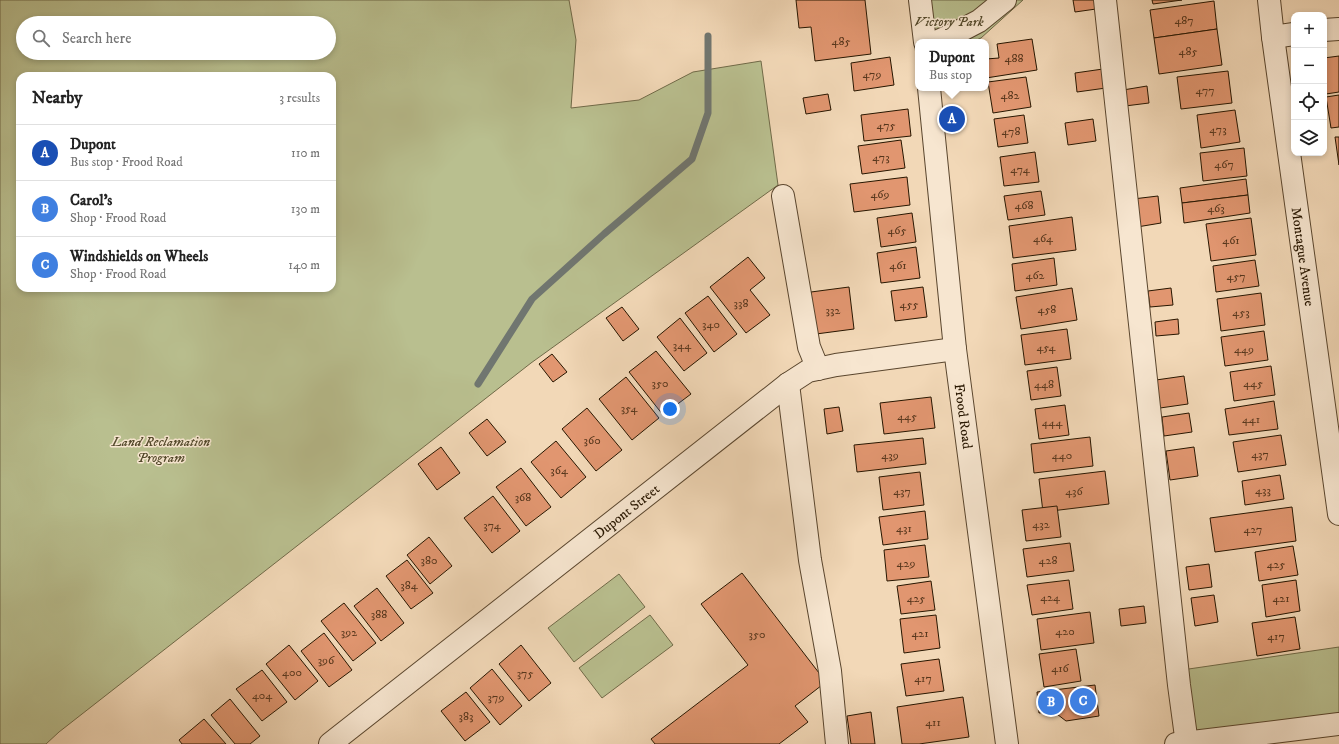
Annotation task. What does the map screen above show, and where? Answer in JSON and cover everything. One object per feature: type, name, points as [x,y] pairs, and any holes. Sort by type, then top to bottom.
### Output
[{"type":"street","points":[[920,0],[925,39]]},
{"type":"street","points":[[943,39],[979,21],[1005,0]]},
{"type":"street","points":[[1105,0],[1183,744],[1339,724]]},
{"type":"street","name":"Montague Avenue","points":[[1269,0],[1339,514]]},
{"type":"street","points":[[1327,30],[1339,28]]},
{"type":"street","points":[[1273,37],[1291,34]]},
{"type":"street","name":"Frood Road","points":[[930,91],[955,349],[1007,744]]},
{"type":"street","points":[[783,196],[809,347],[818,369]]},
{"type":"street","name":"Dupont Street","points":[[330,744],[788,384],[808,372],[836,365],[955,349]]},
{"type":"street","points":[[788,384],[810,560],[830,670],[837,744]]},
{"type":"green space","name":"Land Reclamation Program","points":[[0,0],[569,0],[576,40],[571,108],[639,100],[693,72],[761,61],[778,185],[531,363],[59,732],[46,744],[0,744]]},
{"type":"green space","name":"Victory Park","points":[[909,0],[1023,0],[979,39],[915,39],[915,47]]},
{"type":"green space","points":[[619,574],[645,607],[574,662],[548,628]]},
{"type":"green space","points":[[650,615],[673,645],[602,698],[579,668]]},
{"type":"green space","points":[[1339,647],[1339,726],[1189,744],[1175,671]]},
{"type":"building","points":[[796,0],[865,0],[871,54],[815,61],[811,27],[799,28]]},
{"type":"building","points":[[1073,0],[1102,0],[1103,8],[1075,12]]},
{"type":"building","points":[[1152,0],[1182,0],[1153,4]]},
{"type":"building","points":[[1214,1],[1217,29],[1154,38],[1150,10]]},
{"type":"building","points":[[1217,29],[1222,65],[1159,74],[1154,38]]},
{"type":"building","points":[[1032,39],[1037,70],[989,78],[989,59],[999,58],[997,44]]},
{"type":"building","points":[[1339,56],[1339,92],[1327,94],[1327,58]]},
{"type":"building","points":[[890,57],[894,85],[854,91],[851,63]]},
{"type":"building","points":[[1103,69],[1106,88],[1077,92],[1075,73]]},
{"type":"building","points":[[1228,71],[1232,103],[1181,109],[1177,77]]},
{"type":"building","points":[[1026,77],[1031,107],[993,113],[989,82]]},
{"type":"building","points":[[1147,86],[1149,103],[1125,106],[1123,90]]},
{"type":"building","points":[[828,94],[831,110],[806,114],[803,98]]},
{"type":"building","points":[[1339,95],[1339,127],[1331,128],[1327,97]]},
{"type":"building","points":[[908,109],[911,136],[864,141],[861,115]]},
{"type":"building","points":[[1235,110],[1240,142],[1201,148],[1197,115]]},
{"type":"building","points":[[1024,115],[1028,143],[998,147],[994,119]]},
{"type":"building","points":[[1093,119],[1096,141],[1068,145],[1065,123]]},
{"type":"building","points":[[1335,137],[1339,137],[1339,165]]},
{"type":"building","points":[[901,140],[905,168],[862,174],[858,146]]},
{"type":"building","points":[[1244,148],[1247,176],[1203,181],[1200,153]]},
{"type":"building","points":[[1035,152],[1039,182],[1004,186],[1000,157]]},
{"type":"building","points":[[907,177],[910,205],[854,212],[850,184]]},
{"type":"building","points":[[1246,179],[1248,195],[1182,203],[1180,188]]},
{"type":"building","points":[[1041,191],[1045,215],[1008,220],[1004,196]]},
{"type":"building","points":[[1248,195],[1250,213],[1184,223],[1182,203]]},
{"type":"building","points":[[1158,196],[1161,223],[1137,227],[1133,199]]},
{"type":"building","points":[[912,213],[916,242],[881,247],[877,218]]},
{"type":"building","points":[[1072,217],[1076,250],[1013,258],[1009,226]]},
{"type":"building","points":[[1251,218],[1256,255],[1211,261],[1206,224]]},
{"type":"building","points":[[916,247],[920,278],[881,283],[877,253]]},
{"type":"building","points":[[748,257],[765,278],[750,290],[770,315],[746,333],[710,287]]},
{"type":"building","points":[[1054,258],[1057,285],[1015,291],[1012,264]]},
{"type":"building","points":[[1255,260],[1259,286],[1216,292],[1213,266]]},
{"type":"building","points":[[849,287],[854,329],[816,334],[811,292]]},
{"type":"building","points":[[923,287],[927,317],[895,321],[891,291]]},
{"type":"building","points":[[1072,288],[1077,320],[1021,329],[1016,297]]},
{"type":"building","points":[[1171,288],[1173,305],[1150,307],[1148,291]]},
{"type":"building","points":[[1261,293],[1265,325],[1221,331],[1217,299]]},
{"type":"building","points":[[708,296],[737,334],[714,352],[685,313]]},
{"type":"building","points":[[622,307],[639,329],[623,341],[606,318]]},
{"type":"building","points":[[680,318],[707,353],[684,371],[657,337]]},
{"type":"building","points":[[1178,319],[1179,334],[1156,336],[1155,322]]},
{"type":"building","points":[[1067,329],[1071,359],[1025,365],[1021,335]]},
{"type":"building","points":[[1264,331],[1268,360],[1225,366],[1221,337]]},
{"type":"building","points":[[656,351],[691,394],[663,415],[629,372]]},
{"type":"building","points":[[552,354],[567,372],[553,382],[539,364]]},
{"type":"building","points":[[1271,366],[1275,395],[1234,401],[1230,372]]},
{"type":"building","points":[[1057,367],[1061,396],[1031,400],[1027,371]]},
{"type":"building","points":[[1184,376],[1188,404],[1160,408],[1156,380]]},
{"type":"building","points":[[626,377],[659,418],[632,440],[599,399]]},
{"type":"building","points":[[931,397],[935,428],[884,434],[880,403]]},
{"type":"building","points":[[1274,401],[1278,429],[1229,435],[1225,409]]},
{"type":"building","points":[[1065,405],[1069,435],[1039,439],[1035,409]]},
{"type":"building","points":[[839,407],[843,431],[827,434],[824,409]]},
{"type":"building","points":[[587,408],[622,450],[596,471],[562,429]]},
{"type":"building","points":[[1189,413],[1192,432],[1164,436],[1162,417]]},
{"type":"building","points":[[487,419],[506,442],[487,456],[469,433]]},
{"type":"building","points":[[1281,435],[1286,465],[1238,472],[1233,442]]},
{"type":"building","points":[[1090,437],[1093,466],[1034,473],[1031,444]]},
{"type":"building","points":[[923,438],[926,464],[857,472],[854,445]]},
{"type":"building","points":[[556,441],[586,477],[561,498],[531,462]]},
{"type":"building","points":[[441,447],[460,473],[437,490],[418,464]]},
{"type":"building","points":[[1194,447],[1198,476],[1170,480],[1166,451]]},
{"type":"building","points":[[521,468],[551,507],[526,526],[496,487]]},
{"type":"building","points":[[1105,471],[1109,504],[1043,512],[1039,479]]},
{"type":"building","points":[[920,472],[924,505],[883,510],[879,477]]},
{"type":"building","points":[[1280,475],[1284,499],[1245,505],[1242,481]]},
{"type":"building","points":[[493,496],[520,531],[492,553],[464,518]]},
{"type":"building","points":[[1057,506],[1061,537],[1026,541],[1022,510]]},
{"type":"building","points":[[1292,507],[1296,541],[1215,552],[1210,518]]},
{"type":"building","points":[[925,511],[928,539],[883,545],[879,517]]},
{"type":"building","points":[[429,537],[452,566],[430,584],[407,555]]},
{"type":"building","points":[[1070,543],[1074,571],[1027,577],[1023,549]]},
{"type":"building","points":[[925,545],[929,577],[887,581],[884,550]]},
{"type":"building","points":[[1293,546],[1298,575],[1259,581],[1255,552]]},
{"type":"building","points":[[407,560],[433,593],[411,609],[386,576]]},
{"type":"building","points":[[1209,564],[1212,587],[1189,590],[1186,567]]},
{"type":"building","points":[[742,573],[826,682],[795,706],[808,722],[779,744],[655,744],[651,739],[748,665],[701,604]]},
{"type":"building","points":[[1069,580],[1073,609],[1032,615],[1027,585]]},
{"type":"building","points":[[1296,580],[1300,611],[1266,617],[1262,585]]},
{"type":"building","points":[[931,581],[935,610],[901,614],[897,586]]},
{"type":"building","points":[[377,588],[404,623],[381,641],[354,606]]},
{"type":"building","points":[[1214,595],[1218,622],[1195,626],[1191,598]]},
{"type":"building","points":[[344,603],[376,643],[353,661],[321,621]]},
{"type":"building","points":[[1144,606],[1146,623],[1121,626],[1119,609]]},
{"type":"building","points":[[1090,612],[1094,643],[1041,650],[1037,619]]},
{"type":"building","points":[[936,615],[940,648],[904,653],[900,619]]},
{"type":"building","points":[[1295,617],[1300,649],[1257,656],[1252,623]]},
{"type":"building","points":[[324,633],[352,670],[329,687],[301,651]]},
{"type":"building","points":[[289,645],[318,681],[295,700],[266,664]]},
{"type":"building","points":[[521,645],[551,683],[529,701],[499,664]]},
{"type":"building","points":[[1076,649],[1081,681],[1044,687],[1039,654]]},
{"type":"building","points":[[939,659],[944,691],[906,696],[901,664]]},
{"type":"building","points":[[492,669],[522,706],[500,725],[470,688]]},
{"type":"building","points":[[262,670],[287,702],[262,721],[236,689]]},
{"type":"building","points":[[1095,685],[1099,716],[1066,721],[1053,711],[1039,713],[1037,692]]},
{"type":"building","points":[[466,692],[490,722],[465,741],[441,711]]},
{"type":"building","points":[[963,697],[969,737],[919,744],[902,744],[897,707]]},
{"type":"building","points":[[230,699],[260,736],[250,744],[235,744],[211,715]]},
{"type":"building","points":[[871,712],[875,744],[851,744],[847,716]]},
{"type":"building","points":[[204,719],[226,744],[182,744],[179,740]]},
{"type":"waterway","points":[[478,384],[532,299],[604,234],[692,159],[708,113],[708,36]]},
{"type":"place","name":"Dupont","points":[[952,119]]},
{"type":"place","name":"Windshields on Wheels","points":[[1083,701]]},
{"type":"place","name":"Carol's","points":[[1051,702]]}]
